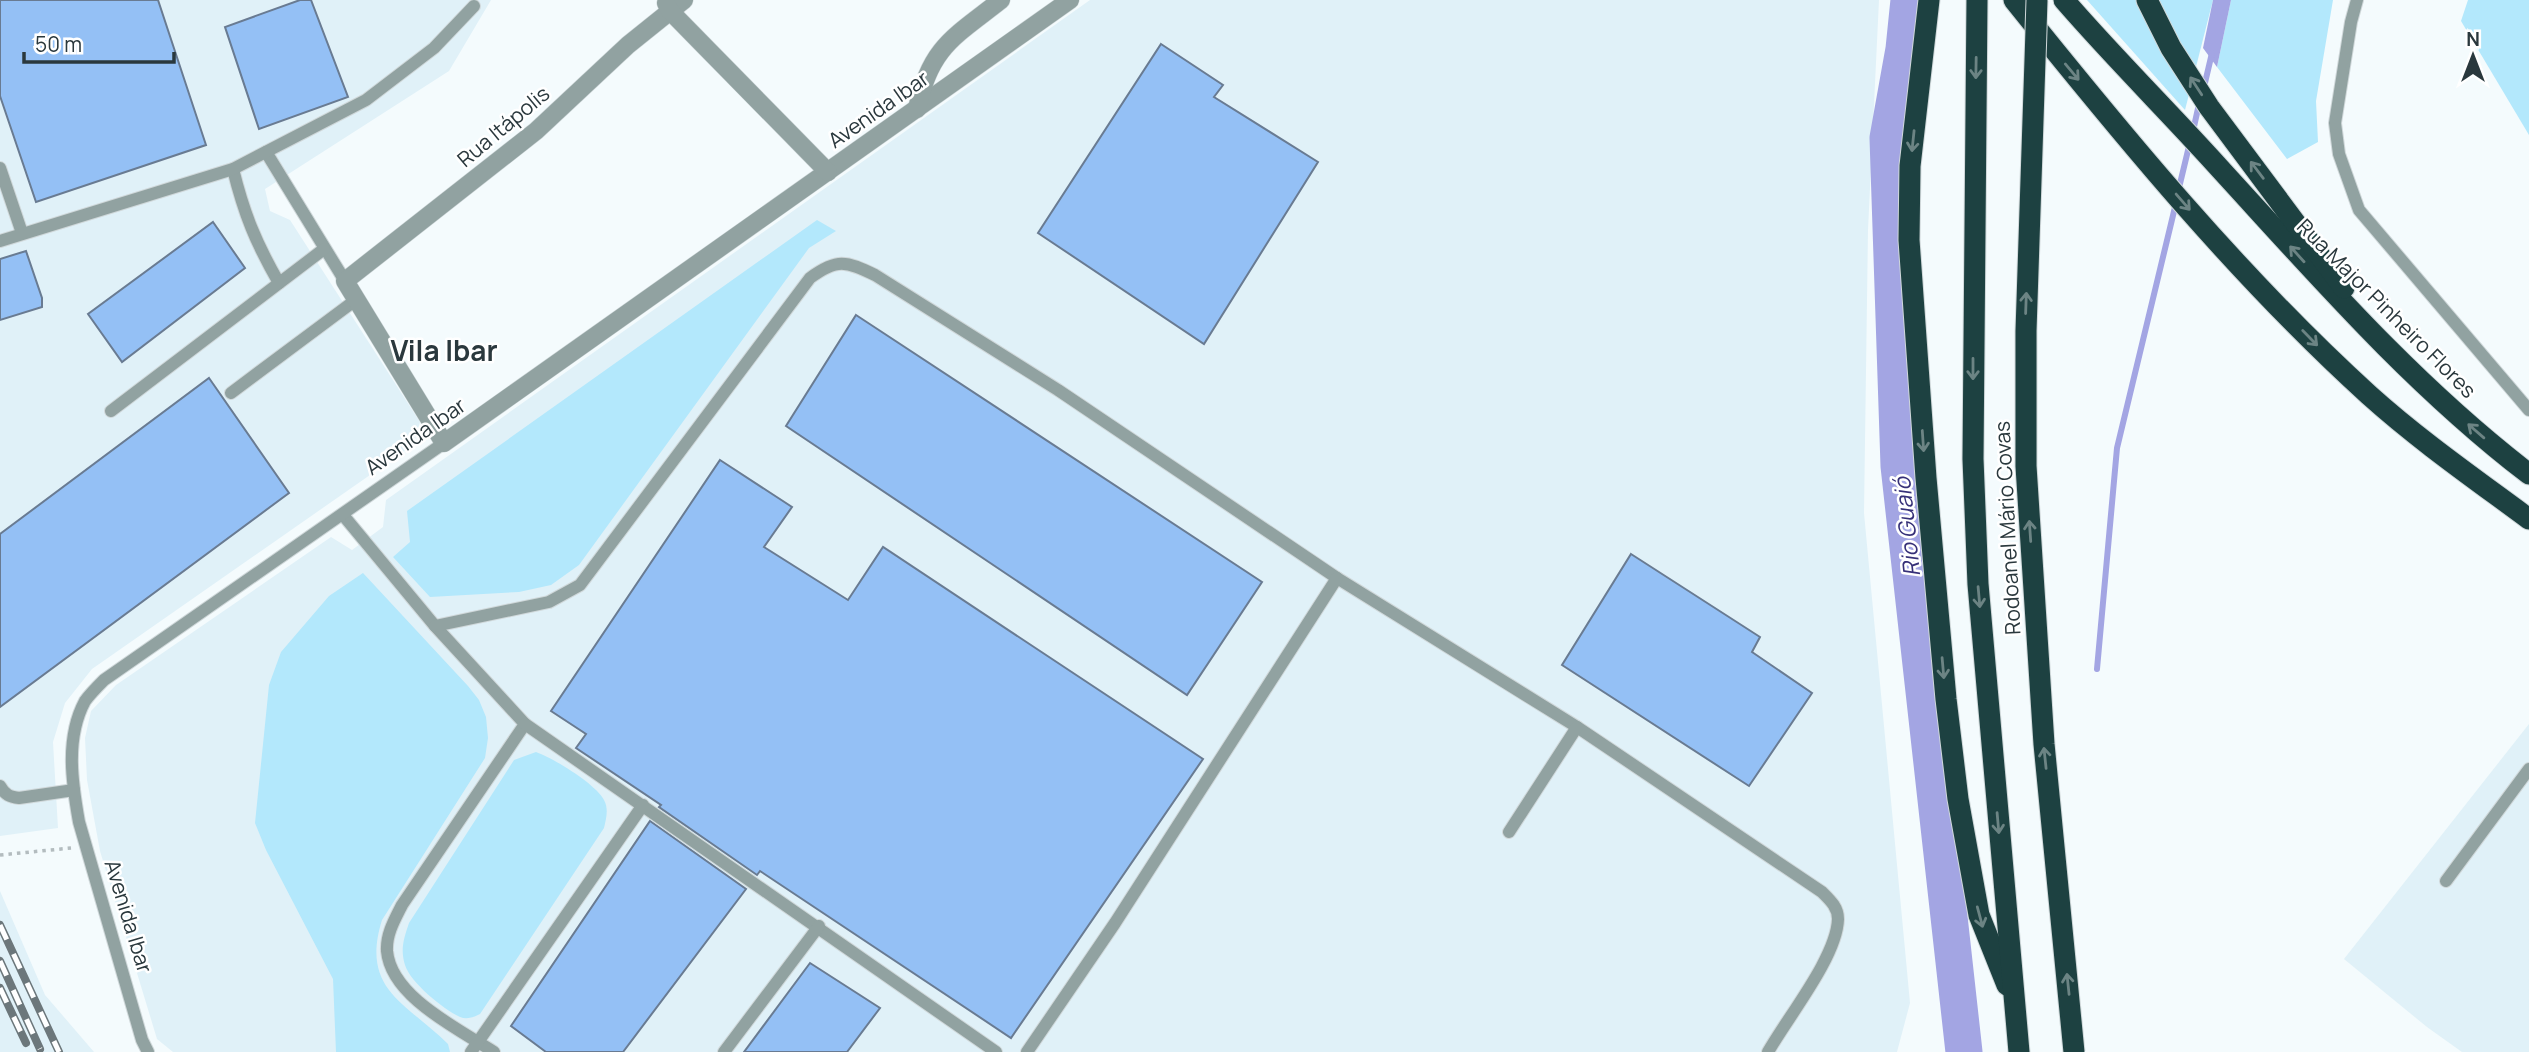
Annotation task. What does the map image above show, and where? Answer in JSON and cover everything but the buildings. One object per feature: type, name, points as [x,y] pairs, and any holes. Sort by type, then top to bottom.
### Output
[{"type":"highway","points":[[1929,0],[1910,166],[1909,240],[1926,478],[1946,699],[1964,835],[1979,915],[1989,946],[2014,1001]]},
{"type":"highway","name":"Rodoanel Mário Covas","points":[[1978,0],[1973,459],[1978,584],[2019,1052]]},
{"type":"highway","points":[[2014,0],[2212,236],[2315,343],[2370,396],[2452,463],[2529,519]]},
{"type":"highway","name":"Rodoanel Mário Covas","points":[[2037,0],[2026,331],[2026,466],[2044,744],[2074,1052]]},
{"type":"highway","name":"Rua Major Pinheiro Flores","points":[[2064,0],[2339,300],[2419,381],[2529,474]]},
{"type":"highway","points":[[2147,0],[2171,48],[2235,142],[2383,344]]},
{"type":"street","points":[[917,109],[922,86],[932,62],[944,46],[1001,0]]},
{"type":"street","name":"Avenida Ibar","points":[[444,443],[1070,0]]},
{"type":"street","points":[[673,4],[828,172]]},
{"type":"street","name":"Rua Itápolis","points":[[345,281],[536,131],[673,4]]},
{"type":"street","points":[[345,281],[444,443]]},
{"type":"lane","points":[[2357,0],[2335,123],[2339,154],[2359,210],[2529,410]]},
{"type":"lane","points":[[0,241],[233,169],[366,100],[434,48],[474,6]]},
{"type":"lane","points":[[266,152],[345,281]]},
{"type":"lane","points":[[0,168],[22,233]]},
{"type":"lane","points":[[233,169],[244,211],[257,245],[279,283]]},
{"type":"lane","points":[[111,411],[324,248]]},
{"type":"lane","points":[[435,626],[549,602],[580,585],[810,278],[826,266],[841,262],[853,264],[875,275],[1058,390],[1337,578],[1577,727],[1822,892],[1833,902],[1838,920],[1826,958],[1768,1052]]},
{"type":"lane","points":[[231,393],[357,299]]},
{"type":"lane","name":"Avenida Ibar","points":[[149,1052],[142,1040],[84,846],[74,790],[72,748],[76,721],[86,699],[104,680],[444,443]]},
{"type":"lane","points":[[343,515],[435,626],[525,724],[819,926],[996,1052]]},
{"type":"lane","points":[[1027,1052],[1115,923],[1337,578]]},
{"type":"lane","points":[[494,1052],[475,1047],[421,1004],[402,986],[387,951],[391,927],[402,905],[525,724]]},
{"type":"lane","points":[[1509,832],[1577,727]]},
{"type":"lane","points":[[2446,881],[2529,769]]},
{"type":"lane","points":[[0,786],[10,797],[19,798],[74,790]]},
{"type":"lane","points":[[475,1047],[643,805]]},
{"type":"lane","points":[[724,1052],[819,926]]},
{"type":"path","points":[[0,855],[56,850]]},
{"type":"shaded area","points":[[0,0],[491,0],[449,71],[265,189],[270,211],[290,220],[420,422],[413,445],[92,669],[65,703],[53,742],[58,828],[0,836]]},
{"type":"shaded area","points":[[1090,0],[1879,0],[1868,230],[1864,513],[1910,1003],[1897,1052],[173,1052],[157,1039],[100,851],[87,780],[85,738],[91,711],[116,685],[331,537],[352,550],[383,527],[386,500]]},
{"type":"shaded area","points":[[2087,0],[2213,0],[2185,110]]},
{"type":"shaded area","points":[[2231,0],[2333,0],[2316,101],[2318,142],[2287,159],[2217,67]]},
{"type":"shaded area","points":[[2468,0],[2529,0],[2529,135],[2461,21]]},
{"type":"shaded area","points":[[817,220],[836,231],[809,248],[579,565],[551,585],[519,592],[430,597],[393,557],[410,542],[407,511]]},
{"type":"shaded area","points":[[363,573],[468,686],[479,700],[486,717],[488,738],[485,758],[382,920],[377,944],[377,963],[382,979],[391,993],[448,1044],[450,1052],[336,1052],[333,979],[266,850],[255,823],[269,685],[281,652],[329,596]]},
{"type":"shaded area","points":[[2529,724],[2529,1052],[2462,1052],[2344,959]]},
{"type":"shaded area","points":[[536,752],[573,772],[599,794],[606,807],[604,828],[480,1014],[463,1018],[436,1002],[413,979],[405,965],[403,944],[409,923],[514,760]]},
{"type":"shaded area","points":[[0,891],[45,995],[94,1052],[0,1052]]},
{"type":"water","points":[[2213,0],[2231,0],[2217,67],[2203,48]]},
{"type":"waterway","name":"Rio Guaió","points":[[1909,0],[1904,49],[1888,138],[1899,466],[1964,1052]]},
{"type":"waterway","points":[[2204,87],[2212,53]]},
{"type":"waterway","points":[[2193,131],[2199,104]]},
{"type":"waterway","points":[[2178,192],[2190,142]]},
{"type":"waterway","points":[[2097,669],[2117,448],[2176,203]]},
{"type":"railway","points":[[0,925],[59,1052]]},
{"type":"railway","points":[[0,961],[40,1049]]},
{"type":"railway","points":[[0,988],[26,1043]]},
{"type":"district","name":"Vila Ibar","points":[[444,350]]}]
